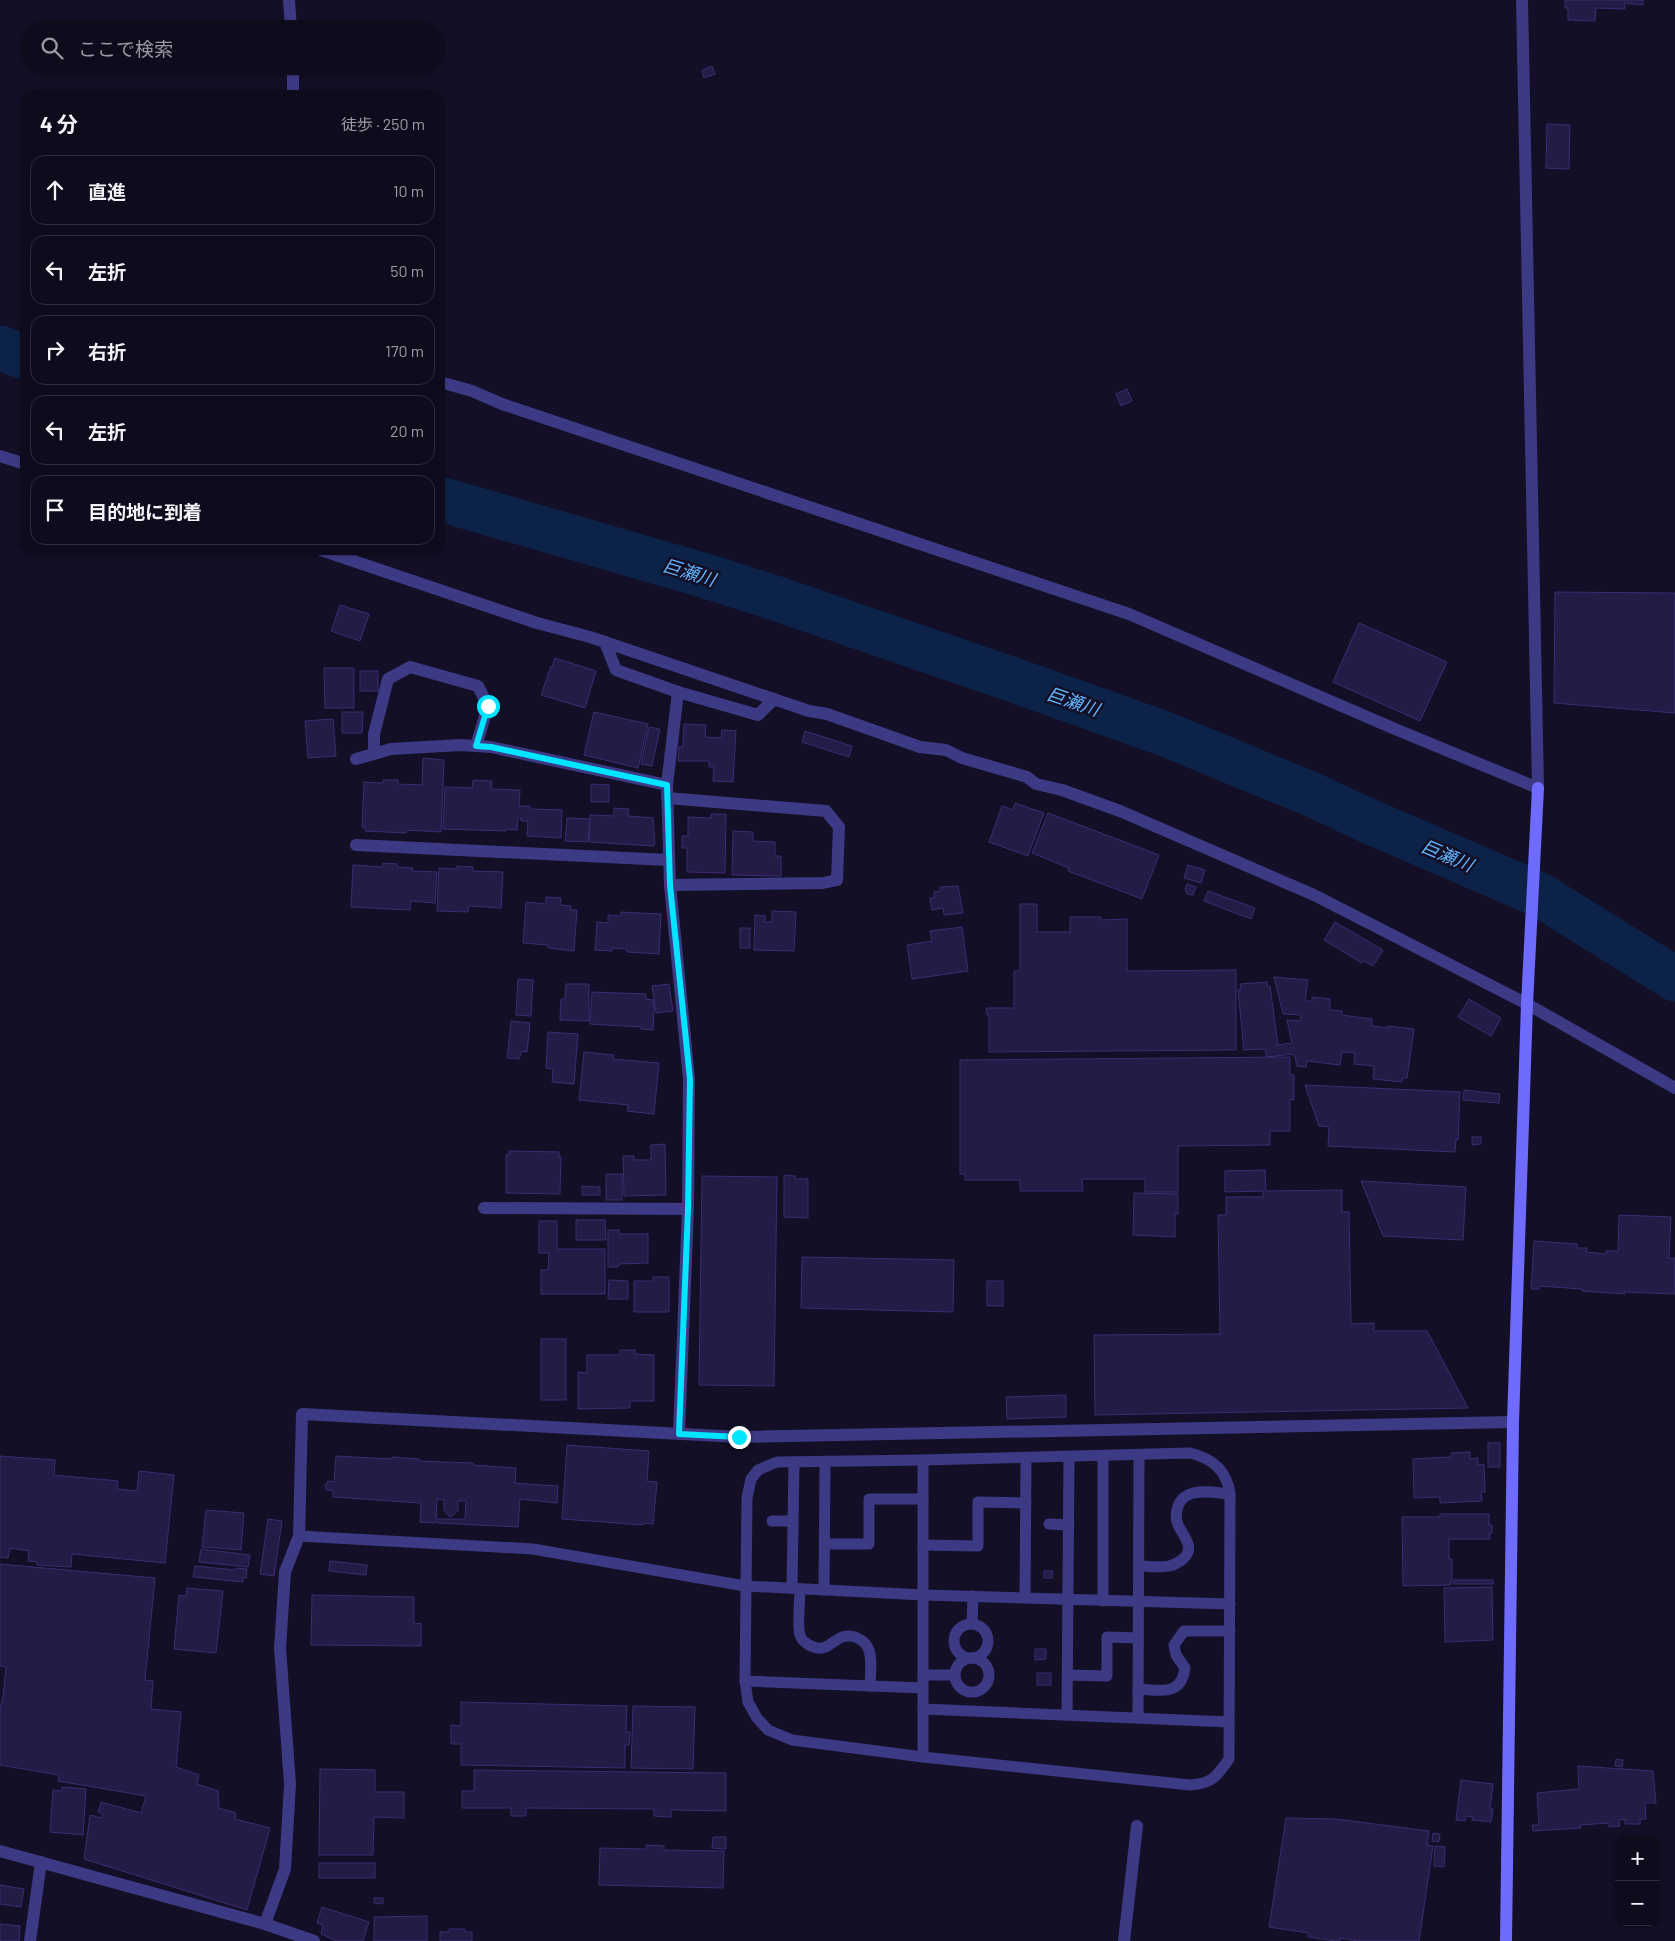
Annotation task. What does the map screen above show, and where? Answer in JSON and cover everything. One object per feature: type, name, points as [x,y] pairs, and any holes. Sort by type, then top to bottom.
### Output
[{"type":"street","points":[[289,0],[290,20]]},
{"type":"street","points":[[1506,1941],[1513,1422],[1526,1004],[1538,788],[1522,0]]},
{"type":"street","points":[[293,75],[293,90]]},
{"type":"street","points":[[445,383],[1016,574],[1129,614],[1386,725],[1538,788]]},
{"type":"street","points":[[0,456],[20,462]]},
{"type":"street","points":[[337,555],[537,624],[605,642],[774,699],[827,714],[920,747],[946,750],[962,758],[1027,777],[1036,784],[1062,790],[1120,811],[1314,895],[1526,1004],[1675,1088]]},
{"type":"street","points":[[605,642],[616,670],[678,692],[758,715],[774,699]]},
{"type":"street","points":[[374,754],[374,734],[388,679],[410,667],[478,686],[488,706],[476,746]]},
{"type":"street","points":[[678,692],[667,791],[668,860],[690,1079],[688,1209],[679,1434]]},
{"type":"street","points":[[356,759],[392,749],[476,746],[500,748],[667,791],[826,811],[839,827],[837,880],[823,883],[670,885]]},
{"type":"street","points":[[356,845],[668,860]]},
{"type":"street","points":[[484,1208],[688,1209]]},
{"type":"street","points":[[265,1924],[285,1869],[290,1784],[280,1648],[285,1572],[299,1536],[302,1414],[749,1437],[1513,1422]]},
{"type":"street","points":[[1124,1941],[1138,1826]]},
{"type":"street","points":[[0,1851],[265,1924],[314,1941]]},
{"type":"street","points":[[30,1941],[41,1862]]},
{"type":"lane","points":[[1190,1453],[1202,1456],[1214,1463],[1223,1472],[1229,1483],[1229,1759],[1217,1777],[1206,1784],[1190,1786],[792,1740],[768,1730],[757,1718],[748,1702],[745,1681],[745,1586],[747,1498],[751,1479],[758,1470],[777,1462],[1104,1456],[1190,1453]]},
{"type":"lane","points":[[1138,1718],[1139,1455]]},
{"type":"lane","points":[[1103,1600],[1104,1456]]},
{"type":"lane","points":[[1068,1715],[1070,1457]]},
{"type":"lane","points":[[1025,1598],[1026,1458]]},
{"type":"lane","points":[[923,1460],[923,1756]]},
{"type":"lane","points":[[824,1590],[825,1461]]},
{"type":"lane","points":[[794,1462],[793,1521],[800,1635],[806,1643],[815,1648],[823,1648],[842,1637],[854,1636],[862,1640],[868,1647],[870,1654],[870,1686]]},
{"type":"lane","points":[[1138,1566],[1171,1566],[1185,1557],[1188,1550],[1188,1540],[1178,1526],[1177,1510],[1179,1502],[1188,1495],[1198,1492],[1230,1494]]},
{"type":"lane","points":[[824,1544],[869,1544],[869,1498],[923,1499]]},
{"type":"lane","points":[[923,1545],[978,1546],[978,1502],[1026,1503]]},
{"type":"lane","points":[[772,1521],[793,1521]]},
{"type":"lane","points":[[1049,1524],[1069,1525]]},
{"type":"lane","points":[[299,1536],[533,1548],[745,1586],[924,1595],[1230,1604]]},
{"type":"lane","points":[[972,1596],[972,1624]]},
{"type":"lane","points":[[972,1624],[959,1628],[954,1639],[956,1650],[960,1654],[971,1658],[982,1661],[988,1670],[989,1675],[986,1685],[982,1689],[971,1692],[957,1684],[955,1676],[957,1667],[960,1662],[971,1658],[982,1655],[988,1646],[984,1630],[980,1626],[972,1624]]},
{"type":"lane","points":[[1138,1688],[1167,1690],[1174,1689],[1180,1685],[1184,1677],[1185,1668],[1176,1655],[1174,1645],[1184,1631],[1230,1631]]},
{"type":"lane","points":[[1068,1675],[1107,1676],[1107,1637],[1138,1638]]},
{"type":"lane","points":[[923,1675],[955,1676]]},
{"type":"lane","points":[[745,1681],[923,1688]]},
{"type":"lane","points":[[971,1692],[971,1712]]},
{"type":"lane","points":[[923,1709],[1229,1722]]},
{"type":"building","points":[[1565,0],[1643,0],[1643,5],[1624,3],[1625,9],[1596,8],[1595,21],[1568,20],[1568,8],[1565,8]]},
{"type":"building","points":[[712,66],[715,74],[704,78],[702,70]]},
{"type":"building","points":[[1547,124],[1570,125],[1569,169],[1546,168]]},
{"type":"building","points":[[1127,389],[1132,401],[1121,406],[1116,394]]},
{"type":"building","points":[[1555,592],[1675,593],[1675,713],[1554,703]]},
{"type":"building","points":[[340,605],[369,614],[360,641],[331,631]]},
{"type":"building","points":[[1359,623],[1447,662],[1420,721],[1333,682]]},
{"type":"building","points":[[555,658],[596,671],[585,708],[541,695]]},
{"type":"building","points":[[324,668],[354,668],[354,708],[325,708]]},
{"type":"building","points":[[360,671],[378,671],[378,691],[360,691]]},
{"type":"building","points":[[342,712],[363,712],[362,733],[342,733]]},
{"type":"building","points":[[594,712],[648,724],[638,768],[584,755]]},
{"type":"building","points":[[333,719],[336,756],[308,758],[305,721]]},
{"type":"building","points":[[684,724],[706,725],[705,737],[721,738],[722,730],[736,731],[733,782],[713,781],[714,767],[709,767],[709,761],[678,761],[679,747],[683,747]]},
{"type":"building","points":[[649,727],[660,729],[652,766],[641,764]]},
{"type":"building","points":[[805,731],[852,746],[849,757],[802,742]]},
{"type":"building","points":[[423,758],[444,760],[441,832],[406,830],[406,833],[365,831],[365,827],[362,827],[364,782],[383,783],[383,780],[398,780],[398,784],[422,785]]},
{"type":"building","points":[[473,780],[492,781],[491,789],[520,790],[519,806],[530,806],[530,809],[562,810],[561,838],[527,836],[528,821],[521,821],[521,818],[518,818],[517,830],[443,829],[445,787],[472,788]]},
{"type":"building","points":[[591,784],[609,785],[609,802],[591,802]]},
{"type":"building","points":[[1015,803],[1044,813],[1028,856],[989,842],[1002,806],[1013,810]]},
{"type":"building","points":[[614,808],[629,809],[628,816],[653,818],[655,844],[653,846],[589,842],[590,815],[614,816]]},
{"type":"building","points":[[1048,813],[1159,855],[1142,899],[1068,871],[1069,868],[1032,853]]},
{"type":"building","points":[[711,814],[726,814],[725,873],[687,872],[687,848],[682,848],[682,836],[688,836],[688,817],[711,818]]},
{"type":"building","points":[[567,818],[590,819],[588,842],[565,841]]},
{"type":"building","points":[[733,831],[753,832],[753,841],[775,842],[775,856],[781,856],[781,876],[732,875]]},
{"type":"building","points":[[383,863],[397,864],[397,867],[413,868],[412,871],[437,872],[435,903],[411,901],[410,910],[351,907],[353,865],[382,867]]},
{"type":"building","points":[[1188,865],[1205,870],[1201,883],[1184,878]]},
{"type":"building","points":[[457,866],[473,867],[473,871],[503,872],[501,908],[469,906],[468,912],[437,911],[439,868],[457,869]]},
{"type":"building","points":[[1187,884],[1196,887],[1193,895],[1187,894],[1185,889]]},
{"type":"building","points":[[958,886],[963,913],[944,915],[943,908],[932,910],[930,898],[934,898],[934,892],[940,891],[940,887]]},
{"type":"building","points":[[1208,891],[1255,908],[1251,919],[1204,901]]},
{"type":"building","points":[[546,897],[561,898],[560,905],[571,906],[570,910],[577,910],[574,951],[548,948],[548,945],[523,943],[526,902],[546,904]]},
{"type":"building","points":[[1020,904],[1037,904],[1037,932],[1070,932],[1070,917],[1101,917],[1101,920],[1127,919],[1127,971],[1236,970],[1236,1050],[989,1052],[989,1016],[987,1015],[986,1008],[1014,1008],[1014,971],[1020,971]]},
{"type":"building","points":[[772,911],[796,912],[794,951],[754,950],[755,915],[765,916],[765,922],[772,922]]},
{"type":"building","points":[[621,912],[661,914],[659,954],[627,952],[627,949],[612,948],[612,951],[595,950],[597,922],[608,923],[608,915],[621,916]]},
{"type":"building","points":[[1335,922],[1383,950],[1373,966],[1364,961],[1362,963],[1324,940]]},
{"type":"building","points":[[962,927],[968,971],[912,979],[907,945],[932,941],[930,931]]},
{"type":"building","points":[[740,928],[750,928],[750,948],[740,948]]},
{"type":"building","points":[[1274,977],[1308,980],[1305,1001],[1312,1001],[1312,997],[1330,999],[1330,1010],[1342,1011],[1342,1015],[1372,1019],[1372,1026],[1414,1029],[1407,1078],[1403,1078],[1402,1082],[1373,1079],[1374,1066],[1354,1064],[1355,1053],[1342,1052],[1340,1065],[1307,1061],[1306,1067],[1297,1066],[1294,1054],[1267,1057],[1265,1049],[1244,1050],[1238,990],[1241,989],[1240,984],[1267,982],[1267,986],[1270,986],[1278,1045],[1292,1043],[1287,1020],[1300,1021],[1301,1015],[1283,1014]]},
{"type":"building","points":[[518,979],[533,980],[531,1016],[516,1015]]},
{"type":"building","points":[[566,984],[589,984],[589,1021],[560,1020],[561,999],[565,999]]},
{"type":"building","points":[[669,984],[673,1011],[656,1013],[652,986]]},
{"type":"building","points":[[592,992],[646,994],[646,999],[653,1000],[653,1030],[641,1029],[642,1027],[590,1024]]},
{"type":"building","points":[[1469,999],[1501,1018],[1491,1036],[1458,1017]]},
{"type":"building","points":[[511,1021],[530,1023],[527,1052],[522,1051],[519,1059],[507,1058]]},
{"type":"building","points":[[548,1032],[578,1034],[574,1084],[552,1082],[553,1069],[546,1068]]},
{"type":"building","points":[[584,1052],[614,1055],[613,1059],[659,1063],[654,1114],[627,1111],[628,1105],[579,1100]]},
{"type":"building","points":[[1290,1057],[1290,1075],[1294,1075],[1294,1100],[1290,1099],[1290,1131],[1270,1131],[1270,1145],[1178,1146],[1178,1192],[1145,1192],[1145,1179],[1082,1179],[1083,1191],[1020,1191],[1020,1180],[965,1180],[965,1174],[960,1174],[960,1060]]},
{"type":"building","points":[[1305,1085],[1460,1092],[1458,1140],[1456,1139],[1455,1152],[1328,1146],[1329,1127],[1319,1126]]},
{"type":"building","points":[[1464,1090],[1500,1094],[1499,1103],[1463,1100]]},
{"type":"building","points":[[1472,1137],[1481,1137],[1481,1144],[1472,1145]]},
{"type":"building","points":[[665,1144],[666,1195],[624,1196],[623,1156],[634,1156],[634,1160],[651,1160],[651,1145]]},
{"type":"building","points":[[509,1151],[559,1152],[559,1157],[561,1157],[560,1194],[506,1193],[506,1155],[509,1155]]},
{"type":"building","points":[[1265,1170],[1266,1191],[1342,1190],[1342,1212],[1349,1212],[1351,1324],[1374,1323],[1374,1331],[1427,1331],[1468,1408],[1095,1415],[1094,1335],[1220,1334],[1218,1215],[1226,1215],[1226,1197],[1263,1197],[1263,1191],[1225,1192],[1225,1171]]},
{"type":"building","points":[[606,1174],[622,1174],[622,1200],[606,1200]]},
{"type":"building","points":[[784,1175],[795,1176],[795,1179],[808,1179],[808,1218],[784,1217]]},
{"type":"building","points":[[702,1176],[777,1177],[774,1386],[699,1385]]},
{"type":"building","points":[[1361,1181],[1466,1187],[1463,1240],[1383,1236]]},
{"type":"building","points":[[582,1186],[600,1187],[600,1195],[582,1195]]},
{"type":"building","points":[[1134,1193],[1178,1194],[1178,1214],[1175,1213],[1175,1237],[1133,1235]]},
{"type":"building","points":[[1619,1215],[1671,1217],[1669,1258],[1675,1258],[1675,1294],[1624,1292],[1625,1294],[1539,1286],[1539,1289],[1531,1289],[1534,1241],[1577,1244],[1577,1248],[1587,1248],[1586,1252],[1606,1254],[1606,1251],[1618,1251]]},
{"type":"building","points":[[576,1220],[605,1220],[606,1240],[576,1240]]},
{"type":"building","points":[[539,1221],[557,1221],[557,1249],[605,1249],[605,1294],[541,1294],[541,1270],[548,1270],[549,1253],[539,1253]]},
{"type":"building","points":[[608,1230],[619,1230],[619,1234],[648,1234],[648,1263],[619,1264],[618,1267],[608,1267]]},
{"type":"building","points":[[802,1257],[954,1260],[953,1312],[801,1308]]},
{"type":"building","points":[[653,1277],[669,1277],[669,1312],[634,1312],[634,1281],[653,1281]]},
{"type":"building","points":[[609,1280],[628,1281],[628,1299],[608,1299]]},
{"type":"building","points":[[987,1281],[1003,1281],[1003,1306],[987,1306]]},
{"type":"building","points":[[541,1339],[566,1339],[566,1400],[541,1400]]},
{"type":"building","points":[[620,1350],[635,1350],[635,1354],[654,1355],[654,1401],[630,1401],[630,1408],[578,1409],[578,1372],[587,1373],[587,1355],[620,1355]]},
{"type":"building","points":[[1066,1395],[1066,1417],[1007,1419],[1006,1397]]},
{"type":"building","points":[[1488,1443],[1500,1443],[1500,1467],[1488,1467]]},
{"type":"building","points":[[567,1445],[649,1451],[647,1481],[657,1482],[653,1524],[643,1523],[643,1525],[562,1519]]},
{"type":"building","points":[[1470,1452],[1470,1459],[1478,1458],[1478,1465],[1484,1464],[1485,1492],[1481,1492],[1482,1501],[1440,1503],[1440,1497],[1414,1498],[1413,1459],[1451,1457],[1451,1453]]},
{"type":"building","points":[[0,1456],[55,1460],[54,1475],[118,1481],[117,1489],[137,1491],[139,1471],[174,1475],[165,1563],[72,1554],[71,1567],[37,1565],[37,1562],[28,1561],[29,1551],[10,1548],[8,1558],[0,1557]]},
{"type":"building","points":[[336,1456],[392,1459],[392,1457],[419,1459],[419,1461],[473,1463],[473,1465],[516,1468],[515,1483],[558,1486],[557,1503],[520,1499],[518,1527],[438,1523],[438,1519],[465,1519],[466,1501],[458,1501],[458,1511],[450,1517],[444,1510],[444,1500],[437,1499],[436,1523],[420,1522],[421,1503],[333,1497],[333,1491],[327,1490],[325,1486],[328,1481],[334,1482]]},
{"type":"building","points":[[206,1510],[244,1513],[241,1550],[202,1547]]},
{"type":"building","points":[[1440,1514],[1489,1514],[1489,1525],[1492,1525],[1492,1533],[1489,1534],[1490,1539],[1449,1539],[1449,1559],[1452,1559],[1452,1583],[1450,1585],[1403,1586],[1402,1517],[1440,1517]]},
{"type":"building","points":[[268,1519],[282,1521],[274,1576],[260,1574]]},
{"type":"building","points":[[201,1549],[250,1555],[248,1567],[199,1562]]},
{"type":"building","points":[[330,1561],[367,1565],[366,1575],[329,1571]]},
{"type":"building","points":[[0,1564],[155,1578],[145,1680],[153,1681],[151,1709],[181,1712],[176,1767],[199,1775],[197,1784],[218,1791],[219,1808],[236,1813],[235,1819],[270,1828],[247,1910],[84,1859],[90,1815],[101,1818],[103,1814],[98,1812],[101,1802],[141,1813],[146,1796],[58,1781],[59,1775],[0,1765],[0,1708],[6,1667],[0,1666]]},
{"type":"building","points":[[195,1566],[235,1570],[235,1568],[247,1569],[246,1578],[243,1577],[243,1582],[193,1577]]},
{"type":"building","points":[[1044,1571],[1053,1571],[1052,1578],[1044,1578]]},
{"type":"building","points":[[1454,1580],[1493,1580],[1493,1584],[1454,1584]]},
{"type":"building","points":[[1492,1587],[1493,1640],[1445,1642],[1444,1588]]},
{"type":"building","points":[[187,1588],[223,1591],[216,1653],[174,1649],[179,1595],[186,1596]]},
{"type":"building","points":[[312,1595],[414,1597],[414,1624],[421,1623],[421,1646],[311,1645]]},
{"type":"building","points":[[1035,1649],[1046,1649],[1046,1659],[1035,1660]]},
{"type":"building","points":[[1037,1673],[1051,1673],[1051,1685],[1037,1685]]},
{"type":"building","points":[[461,1702],[627,1706],[626,1732],[630,1732],[629,1745],[625,1745],[625,1768],[461,1765],[461,1744],[451,1744],[451,1725],[461,1726]]},
{"type":"building","points":[[633,1706],[695,1707],[693,1769],[631,1768]]},
{"type":"building","points":[[1616,1759],[1623,1760],[1622,1767],[1615,1766]]},
{"type":"building","points":[[1578,1766],[1653,1771],[1656,1803],[1645,1803],[1646,1819],[1640,1819],[1640,1824],[1625,1824],[1625,1819],[1619,1820],[1620,1826],[1609,1827],[1609,1823],[1580,1825],[1581,1828],[1533,1831],[1532,1825],[1539,1825],[1537,1793],[1579,1789]]},
{"type":"building","points":[[320,1769],[375,1770],[375,1792],[404,1792],[404,1818],[374,1817],[373,1855],[319,1855]]},
{"type":"building","points":[[474,1770],[726,1773],[726,1811],[671,1810],[671,1817],[654,1816],[654,1809],[526,1808],[526,1816],[511,1816],[511,1808],[462,1808],[462,1791],[474,1791]]},
{"type":"building","points":[[1461,1780],[1493,1784],[1490,1809],[1493,1809],[1491,1822],[1472,1820],[1473,1817],[1466,1816],[1465,1821],[1456,1820]]},
{"type":"building","points":[[62,1787],[86,1789],[83,1835],[50,1832],[53,1790],[62,1791]]},
{"type":"building","points":[[1286,1818],[1336,1819],[1429,1831],[1427,1845],[1433,1846],[1419,1941],[1358,1941],[1340,1938],[1340,1941],[1335,1941],[1308,1937],[1308,1933],[1269,1927]]},
{"type":"building","points":[[1433,1833],[1440,1834],[1439,1842],[1432,1841]]},
{"type":"building","points":[[713,1837],[726,1837],[726,1849],[712,1848]]},
{"type":"building","points":[[646,1845],[664,1846],[664,1850],[724,1851],[723,1888],[599,1885],[600,1848],[646,1849]]},
{"type":"building","points":[[1435,1846],[1445,1847],[1444,1867],[1434,1866]]},
{"type":"building","points":[[319,1863],[375,1863],[375,1878],[319,1878]]},
{"type":"building","points":[[0,1885],[24,1889],[21,1907],[0,1904]]},
{"type":"building","points":[[374,1898],[383,1898],[383,1904],[374,1903]]},
{"type":"building","points":[[322,1907],[369,1922],[363,1941],[337,1941],[321,1934],[323,1925],[317,1923]]},
{"type":"building","points":[[427,1916],[427,1941],[374,1941],[374,1917]]},
{"type":"building","points":[[0,1924],[20,1926],[19,1941],[0,1941]]},
{"type":"building","points":[[449,1929],[465,1929],[465,1932],[472,1932],[472,1941],[440,1941],[440,1932],[449,1932]]},
{"type":"waterway","name":"巨瀬川","points":[[0,348],[20,355]]},
{"type":"waterway","name":"巨瀬川","points":[[445,500],[706,576],[775,598],[1165,734],[1313,795],[1540,895],[1675,979]]},
{"type":"route","points":[[488,706],[476,746],[491,747],[561,761],[667,785],[668,860],[690,1079],[688,1209],[679,1434],[739,1437]]}]
